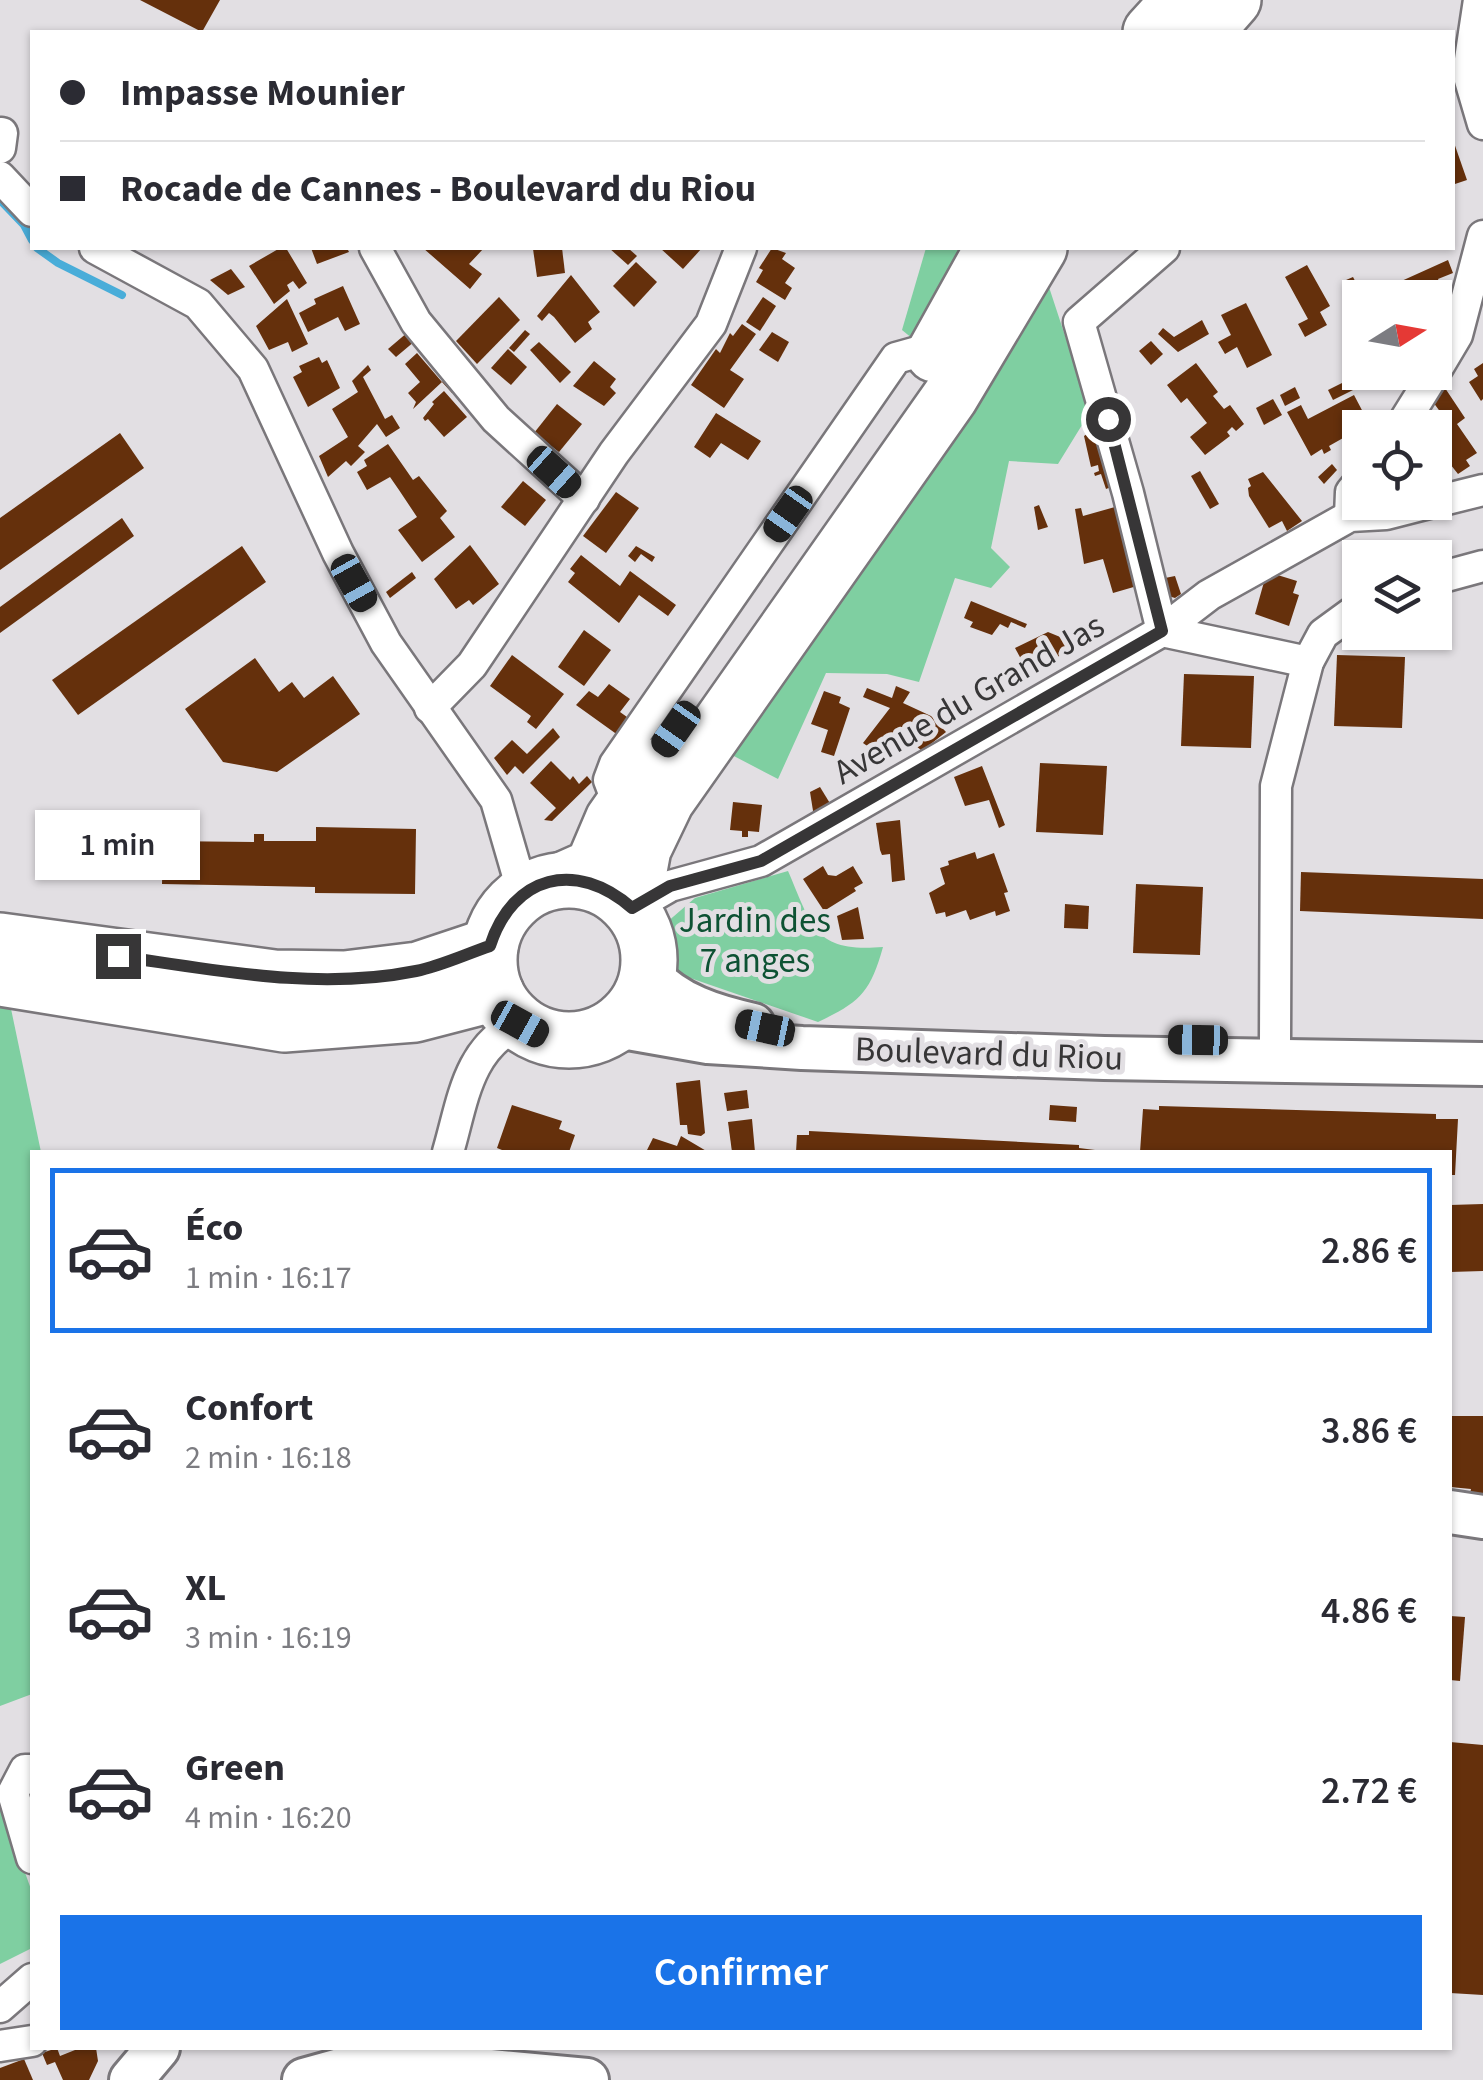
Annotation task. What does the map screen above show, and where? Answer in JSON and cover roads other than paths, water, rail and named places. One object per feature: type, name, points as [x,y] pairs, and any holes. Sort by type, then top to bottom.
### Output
[{"type":"highway","points":[[1153,30],[1180,0]]},
{"type":"highway","points":[[1208,30],[1233,0]]},
{"type":"highway","points":[[545,886],[591,882],[614,892],[632,908],[644,928],[650,951],[649,975],[631,1012],[617,1026],[594,1037],[568,1041],[542,1036],[502,988],[496,926],[508,907],[545,886],[593,867],[620,810],[892,422],[992,250]]},
{"type":"highway","points":[[632,908],[643,849],[666,801],[950,397],[1038,250]]},
{"type":"highway","points":[[0,940],[274,978],[344,979],[418,970],[502,988]]},
{"type":"highway","points":[[0,978],[284,1024],[416,1014],[502,988]]},
{"type":"main road","name":"Boulevard du Riou","points":[[649,975],[676,999],[715,1016],[811,1033],[1483,1044]]},
{"type":"main road","name":"Boulevard du Riou","points":[[617,1026],[708,1042],[802,1048],[1483,1064]]},
{"type":"main road","points":[[1452,1512],[1483,1517]]},
{"type":"main road","points":[[131,2080],[156,2050]]},
{"type":"main road","points":[[160,2080],[167,2050]]},
{"type":"main road","points":[[304,2080],[385,2061],[587,2080]]},
{"type":"street","points":[[1480,0],[1468,73],[1483,124]]},
{"type":"street","points":[[0,177],[30,209]]},
{"type":"street","points":[[1452,344],[1483,236]]},
{"type":"street","points":[[99,250],[198,304],[253,369],[338,554],[386,643],[496,800],[545,886]]},
{"type":"street","points":[[375,250],[416,322],[484,405],[584,499]]},
{"type":"street","points":[[430,708],[472,665],[584,499],[711,324],[739,250]]},
{"type":"street","points":[[1162,250],[1079,322],[1162,631],[1308,662]]},
{"type":"street","points":[[1452,498],[1483,490]]},
{"type":"street","name":"Avenue du Grand Jas","points":[[632,908],[670,886],[761,861],[1162,631],[1208,595],[1343,520]]},
{"type":"street","points":[[1452,574],[1483,566]]},
{"type":"street","points":[[1275,1041],[1276,786],[1308,662],[1323,634],[1342,620]]},
{"type":"street","points":[[449,1150],[475,1061],[502,1032],[502,988]]},
{"type":"street","points":[[30,1770],[25,1770],[13,1794],[30,1851]]},
{"type":"street","points":[[0,2007],[30,1981]]},
{"type":"street","points":[[0,2046],[30,2041]]},
{"type":"waterway","points":[[0,200],[30,236]]},
{"type":"waterway","points":[[40,250],[122,295]]},
{"type":"park label","name":"Jardin des 7 anges","points":[[755,941]]}]
